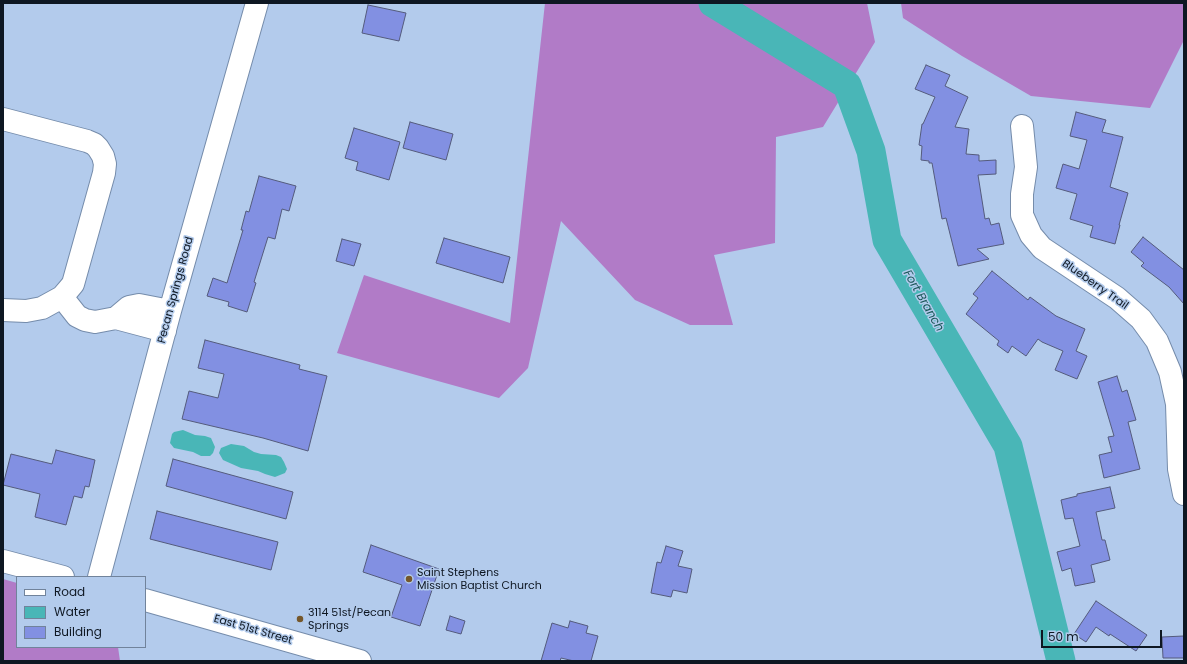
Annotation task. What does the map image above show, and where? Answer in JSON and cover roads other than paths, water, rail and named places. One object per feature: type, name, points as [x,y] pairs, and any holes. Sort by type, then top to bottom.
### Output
[{"type":"street","name":"Pecan Springs Road","points":[[99,576],[167,321],[257,3]]},
{"type":"street","points":[[3,119],[94,144],[103,156],[105,164],[104,173],[73,284],[62,297],[42,308],[26,311],[3,310]]},
{"type":"street","name":"Blueberry Trail","points":[[1022,126],[1026,167],[1022,194],[1022,215],[1031,235],[1042,248],[1118,298],[1141,319],[1157,341],[1170,372],[1177,404],[1179,469],[1184,494]]},
{"type":"street","points":[[62,297],[77,316],[85,320],[102,322],[116,318],[167,321]]},
{"type":"street","points":[[3,561],[59,576]]},
{"type":"street","name":"East 51st Street","points":[[146,600],[360,661]]},
{"type":"water","points":[[183,430],[195,435],[211,438],[215,447],[213,453],[210,456],[201,456],[193,452],[174,448],[170,443],[172,434]]},
{"type":"water","points":[[231,444],[244,446],[261,454],[276,455],[281,457],[287,469],[285,473],[275,477],[258,471],[241,468],[223,460],[219,453],[221,448]]},
{"type":"waterway","name":"Fort Branch","points":[[713,3],[847,85],[871,151],[887,240],[1008,446],[1061,661]]},
{"type":"place","name":"Saint Stephens Mission Baptist Church","points":[[409,579]]},
{"type":"place","name":"3114 51st/Pecan Springs","points":[[300,619]]}]
